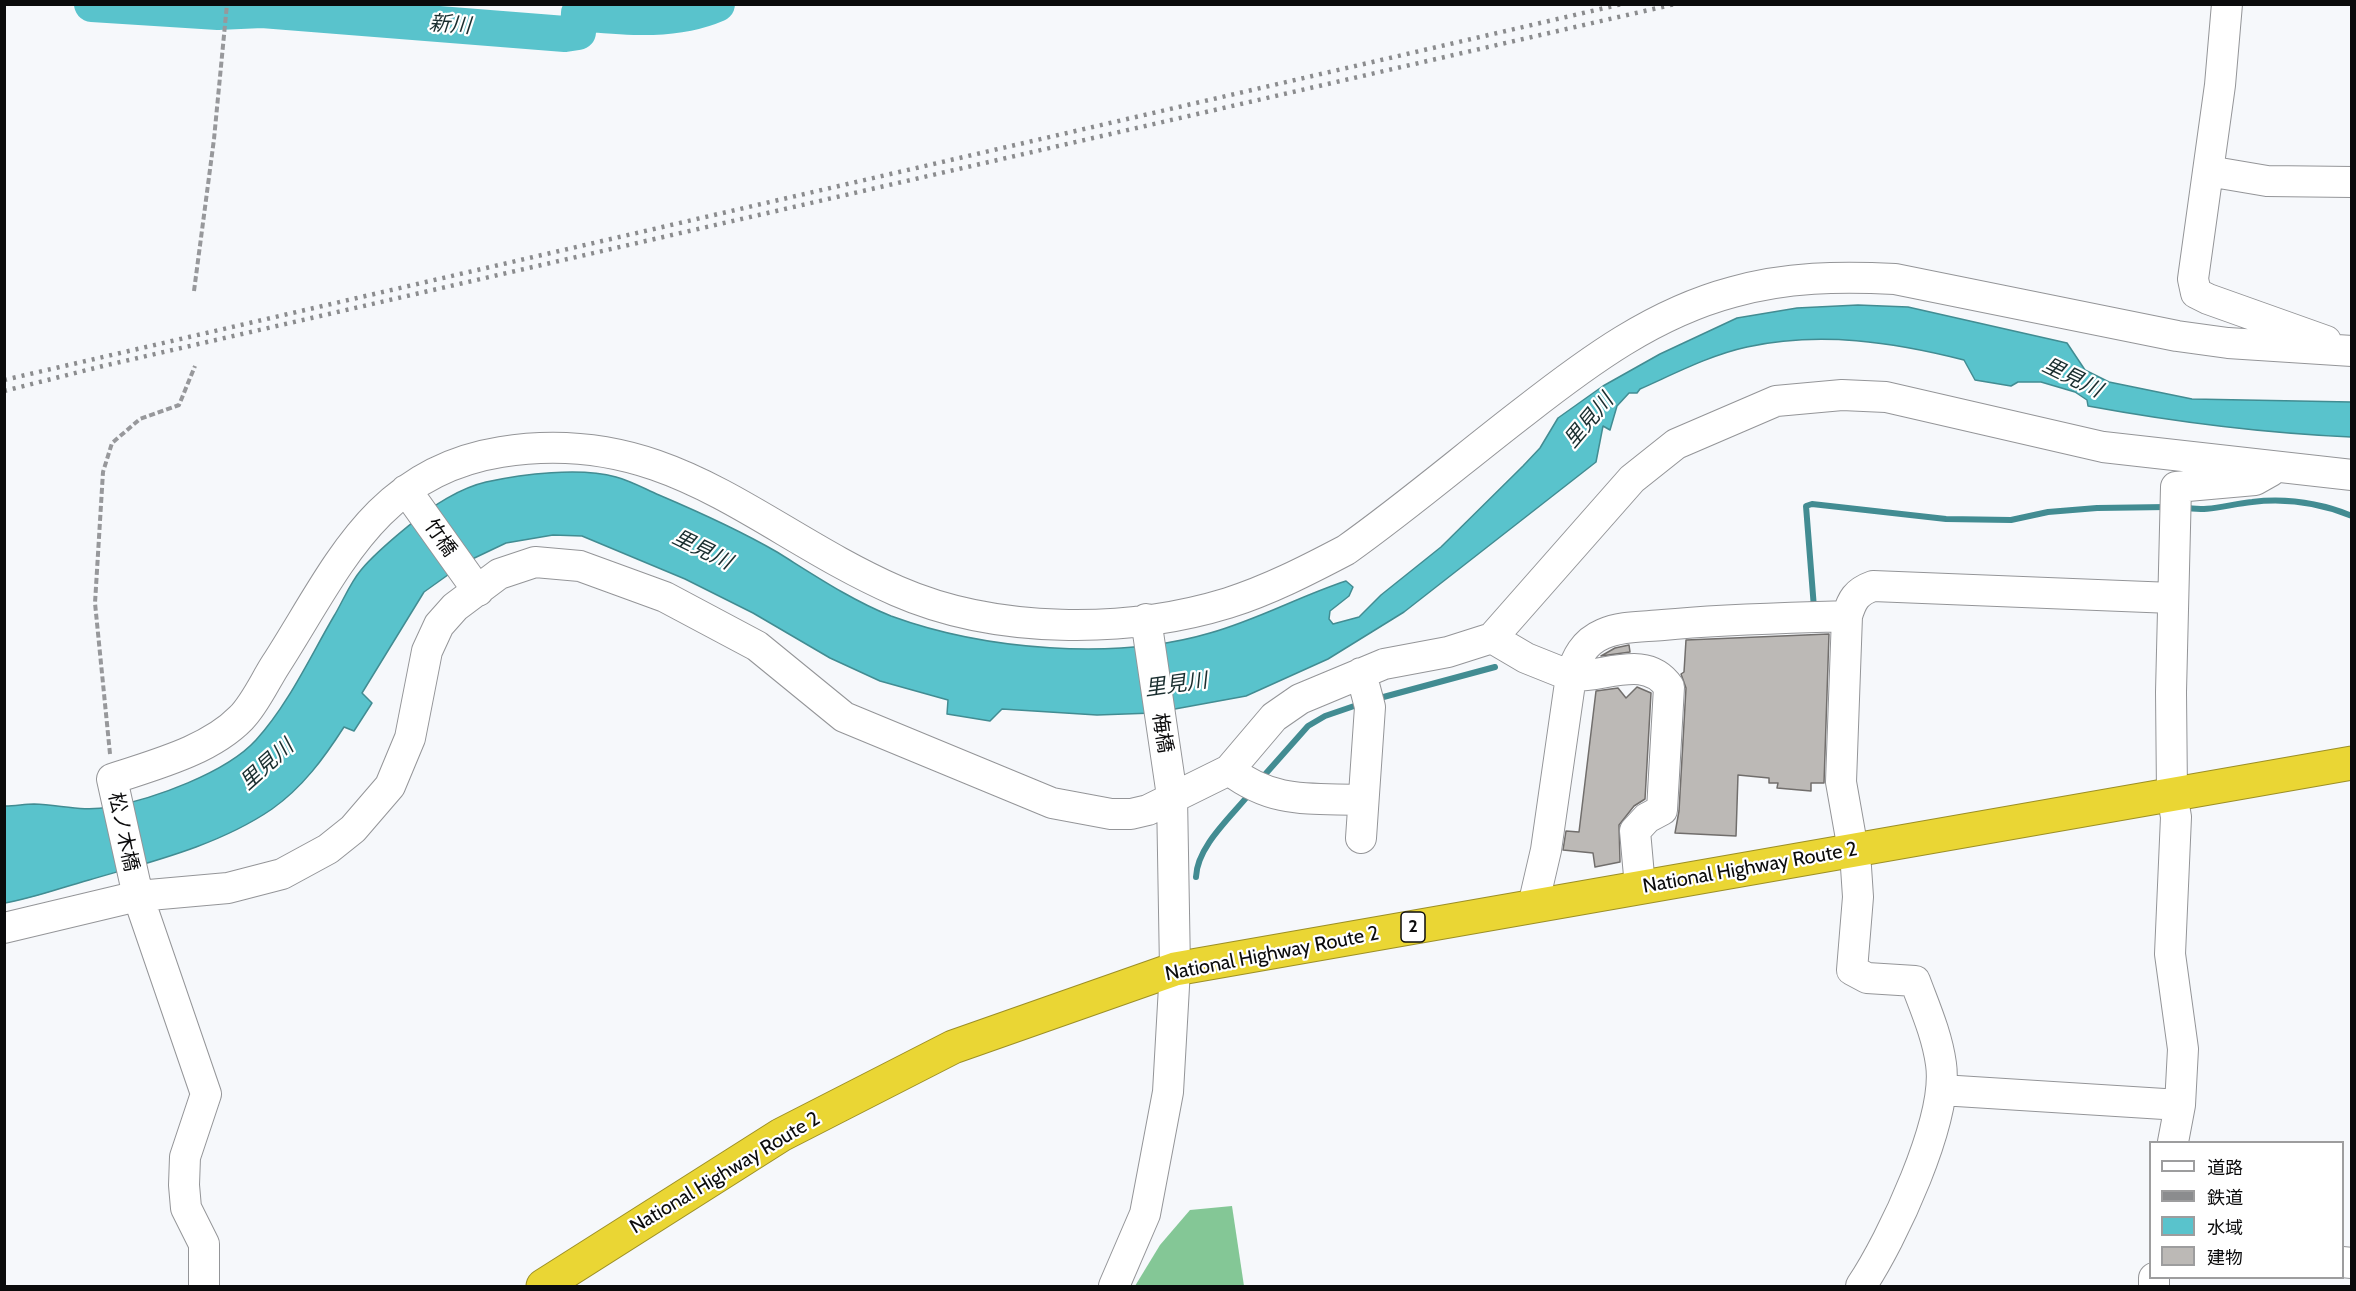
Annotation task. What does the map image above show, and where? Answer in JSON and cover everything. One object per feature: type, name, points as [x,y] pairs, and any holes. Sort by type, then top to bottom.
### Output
[{"type":"highway","name":"National Highway Route 2","points":[[543,1287],[781,1135],[954,1047],[1175,969],[2352,763]]},
{"type":"street","points":[[2227,4],[2193,279],[2196,292],[2208,300],[2352,351]]},
{"type":"street","points":[[2208,171],[2267,181],[2352,182]]},
{"type":"street","points":[[112,779],[195,750],[240,718],[342,556],[362,530],[409,494],[430,474],[496,452],[533,447],[603,450],[672,470],[771,521],[857,571],[900,592],[943,607],[1026,623],[1147,622],[1229,603],[1301,573],[1346,550],[1600,353],[1648,326],[1691,306],[1732,292],[1770,284],[1854,277],[1895,279],[2177,336],[2228,343],[2352,351]]},
{"type":"street","points":[[1361,838],[1366,692],[1384,664],[1448,652],[1492,638],[1632,479],[1676,444],[1776,401],[1842,395],[1886,397],[2103,447],[2352,475]]},
{"type":"street","points":[[2173,1141],[2180,1105],[2183,1049],[2170,954],[2176,817],[2172,794],[2172,598],[2176,487],[2255,480],[2279,466]]},
{"type":"street","name":"竹橋","points":[[409,494],[474,585]]},
{"type":"street","points":[[4,928],[136,890],[228,888],[282,874],[328,849],[353,829],[390,786],[410,738],[427,651],[439,625],[474,585],[535,562],[580,566],[665,597],[757,646],[844,717],[1052,803],[1111,814],[1131,814],[1148,810],[1170,786],[1247,782],[1282,797],[1362,800]]},
{"type":"street","points":[[1861,1287],[1917,1176],[1941,1090],[1941,1066],[1934,1036],[1915,981],[1867,978],[1852,970],[1858,897],[1855,849],[1841,782],[1847,616],[1852,600],[1862,590],[1873,586],[2172,598]]},
{"type":"street","points":[[1533,906],[1546,850],[1571,676],[1575,658],[1585,646],[1602,634],[1619,630],[1708,621],[1847,616]]},
{"type":"street","name":"梅橋","points":[[1114,1287],[1147,1203],[1168,1092],[1175,969],[1170,786],[1147,622]]},
{"type":"street","points":[[1492,638],[1526,658],[1571,676],[1587,677],[1630,668],[1648,669],[1662,677],[1668,687],[1662,810],[1647,818],[1635,831],[1640,887]]},
{"type":"street","points":[[1247,782],[1274,717],[1300,699],[1366,692]]},
{"type":"street","name":"松ノ木橋","points":[[112,779],[136,890],[206,1094],[185,1157],[184,1185],[186,1208],[204,1244],[204,1287]]},
{"type":"street","points":[[1941,1090],[2180,1105]]},
{"type":"path","points":[[194,291],[223,59],[227,4]]},
{"type":"path","points":[[112,779],[95,603],[104,472],[112,443],[140,419],[178,405],[195,366]]},
{"type":"green space","points":[[1232,1206],[1244,1286],[1135,1286],[1160,1245],[1190,1210]]},
{"type":"water","name":"里見川","points":[[1858,305],[1908,307],[2067,343],[2085,370],[2109,382],[2192,399],[2351,402],[2351,437],[2219,426],[2088,406],[2087,400],[2075,392],[2041,382],[2018,382],[2011,386],[1975,380],[1964,360],[1883,344],[1829,339],[1802,340],[1774,342],[1733,350],[1640,389],[1637,393],[1629,393],[1617,406],[1610,430],[1603,426],[1596,462],[1404,612],[1328,659],[1246,696],[1153,713],[1097,715],[1002,709],[990,721],[947,714],[948,700],[880,681],[830,658],[753,613],[685,579],[582,536],[553,535],[506,543],[466,562],[424,592],[362,693],[372,703],[354,731],[344,727],[312,771],[294,791],[272,809],[229,833],[183,852],[37,896],[5,903],[5,806],[34,804],[81,809],[110,807],[167,791],[208,774],[227,763],[256,740],[278,712],[353,581],[367,563],[428,510],[456,493],[476,485],[517,476],[551,473],[586,472],[616,477],[734,529],[876,610],[928,628],[1008,644],[1092,649],[1173,642],[1227,628],[1346,581],[1353,587],[1349,596],[1330,611],[1329,619],[1333,624],[1359,617],[1381,595],[1441,547],[1540,448],[1558,418],[1603,386],[1660,354],[1737,318],[1797,308]]},
{"type":"building","points":[[1829,634],[1824,783],[1811,783],[1811,791],[1777,788],[1778,783],[1769,783],[1769,778],[1738,775],[1736,836],[1675,833],[1679,811],[1686,688],[1681,674],[1684,672],[1686,640]]},
{"type":"building","points":[[1629,645],[1630,652],[1601,656],[1615,648]]},
{"type":"building","points":[[1637,687],[1651,693],[1645,799],[1634,806],[1619,825],[1620,862],[1595,867],[1593,853],[1563,850],[1566,831],[1579,832],[1596,691],[1618,688],[1626,698]]},
{"type":"waterway","name":"新川","points":[[92,4],[218,12],[262,10],[565,34],[578,32],[579,13],[631,17],[666,16],[683,14],[717,4]]},
{"type":"waterway","points":[[2184,507],[2210,509],[2252,502],[2290,501],[2328,508],[2352,516]]},
{"type":"waterway","points":[[1814,608],[1806,506],[1812,504],[1946,519],[2011,520],[2048,512],[2097,508],[2167,507]]},
{"type":"waterway","points":[[1376,699],[1495,667]]},
{"type":"waterway","points":[[1261,779],[1308,726],[1325,716],[1360,704]]},
{"type":"waterway","points":[[1196,877],[1202,854],[1209,843],[1251,792]]},
{"type":"railway","points":[[4,380],[1622,4]]},
{"type":"railway","points":[[4,391],[103,366],[1675,4]]}]
